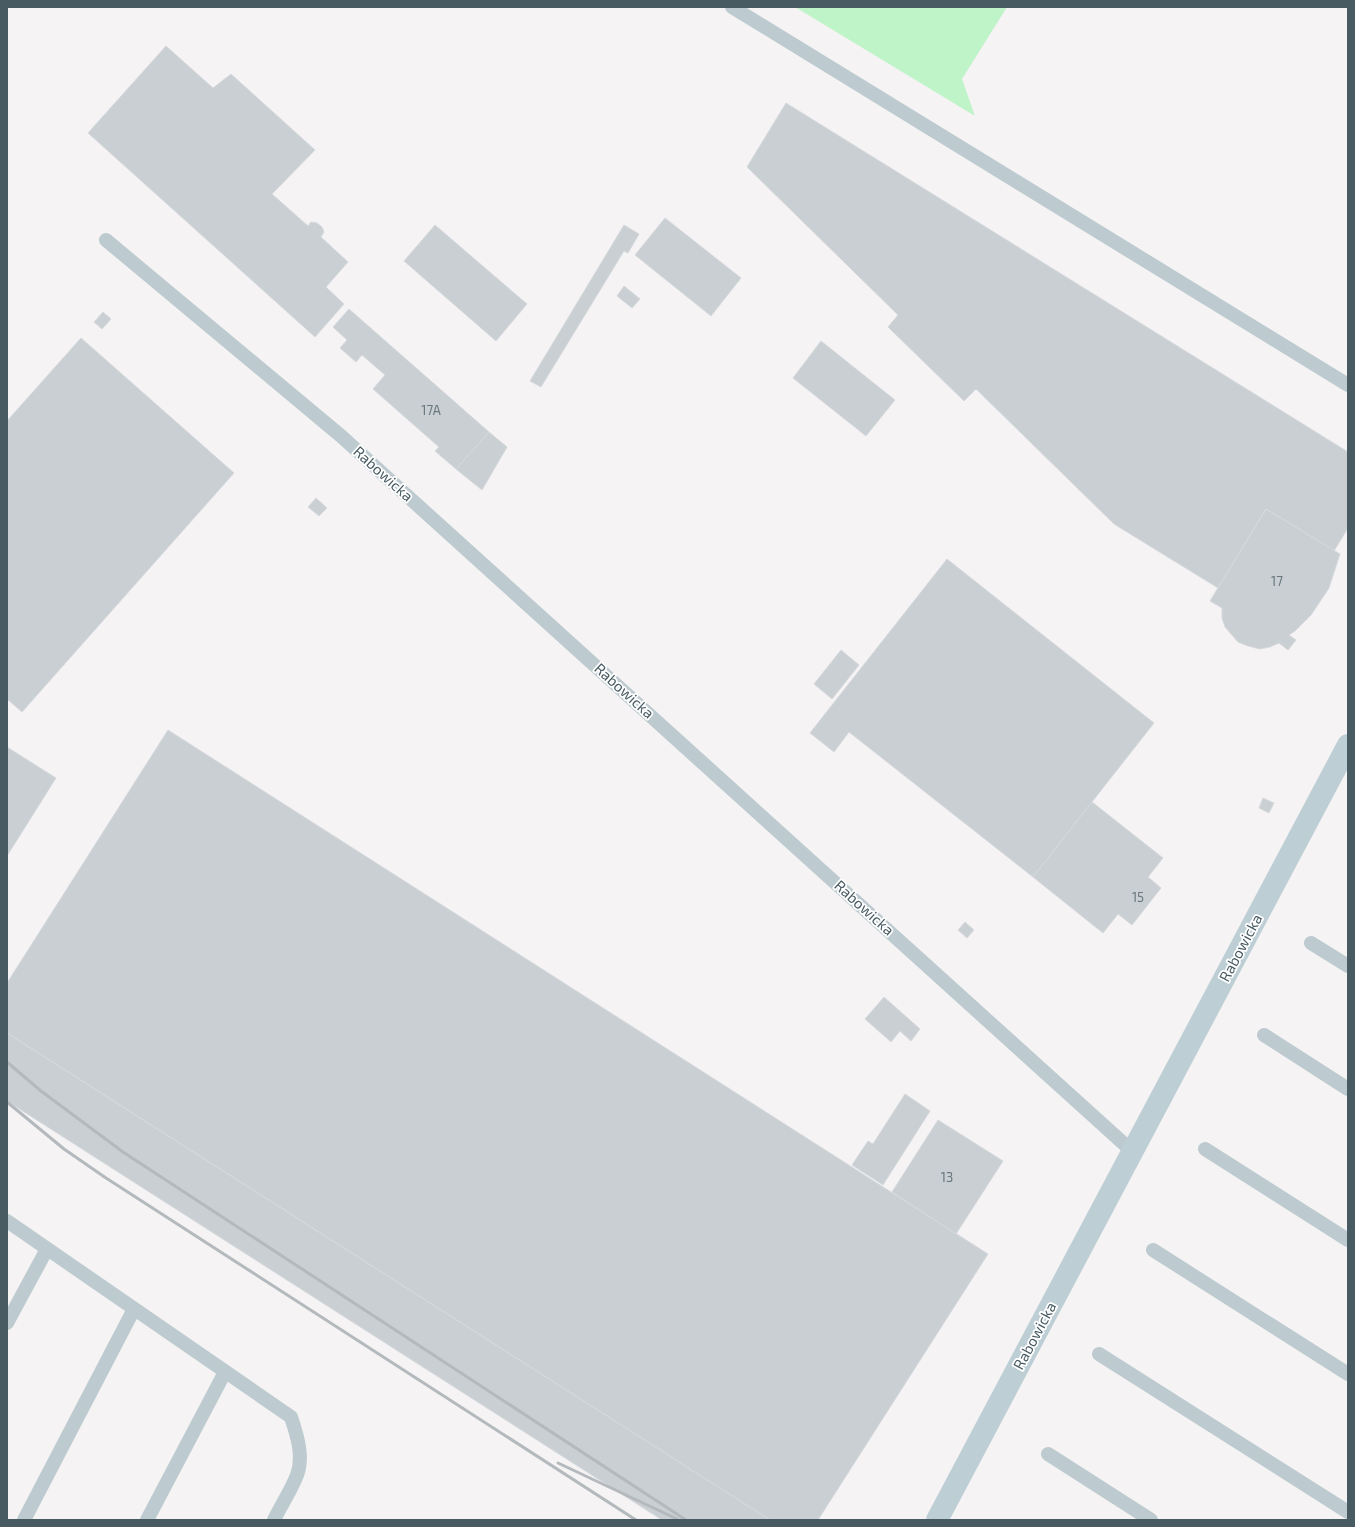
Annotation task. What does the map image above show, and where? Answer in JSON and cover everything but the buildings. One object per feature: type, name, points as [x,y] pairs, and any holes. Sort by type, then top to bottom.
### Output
[{"type":"street","name":"Rabowicka","points":[[937,1520],[1348,745]]},
{"type":"lane","points":[[732,7],[1348,385]]},
{"type":"lane","name":"Rabowicka","points":[[106,240],[341,436],[1133,1152]]},
{"type":"lane","points":[[1311,943],[1348,966]]},
{"type":"lane","points":[[1264,1035],[1348,1089]]},
{"type":"lane","points":[[1205,1149],[1348,1240]]},
{"type":"lane","points":[[7,1221],[291,1417],[297,1434],[300,1458],[297,1475],[274,1520]]},
{"type":"lane","points":[[7,1323],[47,1248]]},
{"type":"lane","points":[[1153,1250],[1348,1374]]},
{"type":"lane","points":[[24,1520],[134,1309]]},
{"type":"lane","points":[[1099,1354],[1348,1512]]},
{"type":"lane","points":[[147,1520],[225,1372]]},
{"type":"lane","points":[[1048,1454],[1151,1520]]},
{"type":"green space","points":[[795,7],[1007,7],[962,79],[975,116]]},
{"type":"railway","points":[[7,1062],[41,1091],[123,1152],[686,1520]]},
{"type":"railway","points":[[7,1102],[64,1149],[106,1178],[636,1520]]},
{"type":"railway","points":[[558,1463],[677,1519]]}]
